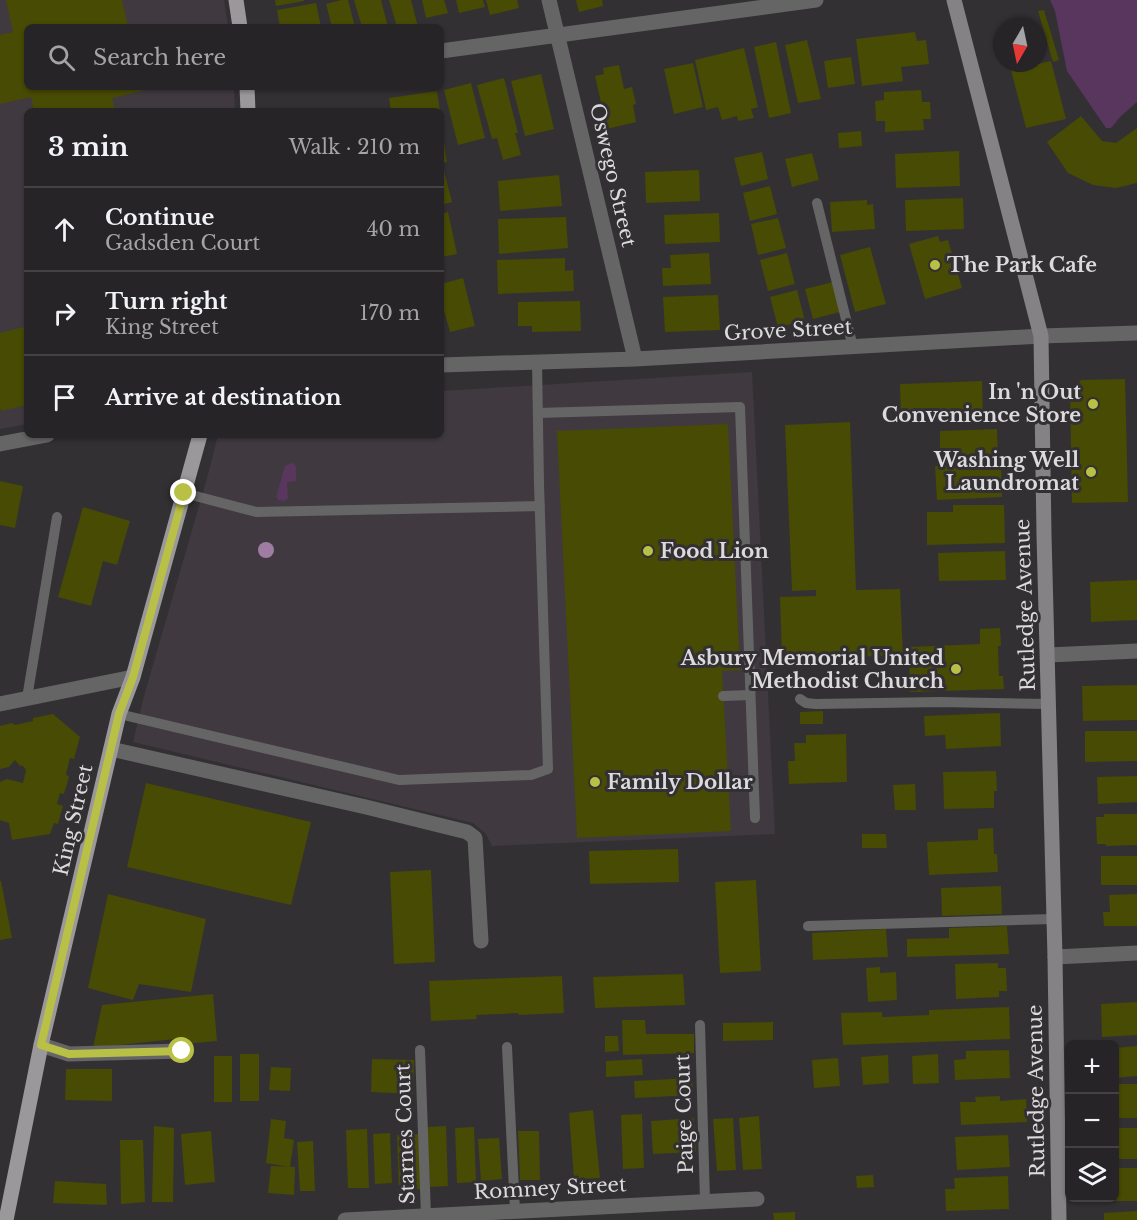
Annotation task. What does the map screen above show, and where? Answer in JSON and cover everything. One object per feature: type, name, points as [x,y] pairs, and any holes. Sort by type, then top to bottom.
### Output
[{"type":"main road","points":[[236,0],[240,24]]},
{"type":"main road","name":"Rutledge Avenue","points":[[954,0],[1041,336],[1059,1220]]},
{"type":"main road","points":[[247,90],[248,108]]},
{"type":"main road","name":"King Street","points":[[6,1220],[41,1045],[119,714],[133,677],[199,438]]},
{"type":"street","name":"Oswego Street","points":[[549,0],[635,359]]},
{"type":"street","points":[[444,51],[816,0]]},
{"type":"street","name":"Grove Street","points":[[444,365],[635,359],[1041,336],[1137,333]]},
{"type":"street","points":[[0,444],[31,438]]},
{"type":"street","points":[[1048,655],[1137,651]]},
{"type":"street","points":[[0,704],[133,677]]},
{"type":"street","points":[[111,748],[467,832],[475,838],[481,941]]},
{"type":"street","points":[[1055,957],[1137,954]]},
{"type":"street","points":[[41,1045],[69,1054],[182,1051]]},
{"type":"street","name":"Romney Street","points":[[345,1220],[756,1199]]},
{"type":"lane","points":[[817,203],[853,347]]},
{"type":"lane","points":[[119,714],[399,780],[531,775],[548,768],[537,362]]},
{"type":"lane","points":[[538,413],[740,407],[754,818]]},
{"type":"lane","points":[[184,493],[256,512],[540,506]]},
{"type":"lane","points":[[27,698],[57,518]]},
{"type":"lane","points":[[723,696],[750,694]]},
{"type":"lane","points":[[800,699],[806,703],[816,704],[940,702],[1049,704]]},
{"type":"lane","points":[[807,926],[1054,919]]},
{"type":"lane","name":"Paige Court","points":[[700,1025],[705,1202]]},
{"type":"lane","points":[[507,1047],[514,1211]]},
{"type":"lane","name":"Starnes Court","points":[[420,1050],[426,1216]]},
{"type":"shaded area","points":[[0,0],[224,0],[228,24],[24,24],[24,90],[234,90],[235,108],[24,108],[24,425],[0,429]]},
{"type":"shaded area","points":[[1050,0],[1137,0],[1137,102],[1111,128],[1106,128],[1067,71],[1055,11]]},
{"type":"shaded area","points":[[752,372],[775,834],[492,846],[486,834],[473,823],[133,742],[217,438],[444,438],[444,391]]},
{"type":"shaded area","points":[[291,463],[296,467],[296,481],[287,482],[288,498],[285,501],[278,500],[276,497],[285,466]]},
{"type":"building","points":[[6,0],[122,0],[127,24],[24,24],[24,90],[142,91],[112,98],[114,108],[33,108],[31,97],[0,104],[0,35],[13,32]]},
{"type":"building","points":[[275,0],[304,0],[304,1],[276,6]]},
{"type":"building","points":[[348,0],[354,24],[331,24],[326,4]]},
{"type":"building","points":[[354,0],[381,0],[387,24],[361,24]]},
{"type":"building","points":[[389,0],[411,0],[417,24],[396,24]]},
{"type":"building","points":[[422,0],[444,0],[448,13],[426,18]]},
{"type":"building","points":[[456,0],[483,0],[485,7],[459,13]]},
{"type":"building","points":[[486,0],[517,0],[519,8],[490,15]]},
{"type":"building","points":[[576,0],[602,0],[603,6],[579,12]]},
{"type":"building","points":[[316,3],[320,24],[279,24],[277,10]]},
{"type":"building","points":[[1044,10],[1046,18],[1040,18],[1038,11]]},
{"type":"building","points":[[1047,20],[1059,60],[1053,62],[1047,42]]},
{"type":"building","points":[[915,32],[917,41],[926,40],[929,64],[901,67],[903,81],[862,86],[856,39]]},
{"type":"building","points":[[807,40],[821,99],[798,103],[785,45]]},
{"type":"building","points":[[776,42],[791,113],[769,118],[754,47]]},
{"type":"building","points":[[744,48],[758,107],[751,109],[754,118],[738,121],[737,116],[722,120],[718,107],[706,110],[695,60]]},
{"type":"building","points":[[851,57],[855,84],[828,88],[824,61]]},
{"type":"building","points":[[1051,61],[1066,119],[1026,128],[1012,72],[1047,72],[1047,62]]},
{"type":"building","points":[[693,63],[703,107],[674,114],[664,69]]},
{"type":"building","points":[[619,65],[624,89],[632,87],[636,104],[633,105],[636,122],[607,129],[595,76],[604,74],[603,68]]},
{"type":"building","points":[[541,74],[554,129],[525,136],[511,81]]},
{"type":"building","points":[[504,78],[518,133],[515,133],[521,155],[503,160],[497,138],[492,139],[477,85]]},
{"type":"building","points":[[471,83],[485,138],[458,145],[444,90]]},
{"type":"building","points":[[921,90],[922,102],[930,102],[931,119],[923,119],[924,130],[885,132],[885,121],[876,121],[875,101],[884,100],[884,92]]},
{"type":"building","points":[[437,91],[440,108],[391,108],[389,98]]},
{"type":"building","points":[[1081,116],[1102,141],[1116,143],[1137,128],[1137,183],[1116,188],[1093,185],[1068,173],[1047,142]]},
{"type":"building","points":[[861,131],[862,146],[839,148],[838,133]]},
{"type":"building","points":[[444,143],[447,162],[444,162]]},
{"type":"building","points":[[959,151],[960,186],[896,188],[895,154]]},
{"type":"building","points":[[762,152],[768,179],[741,186],[734,158]]},
{"type":"building","points":[[812,153],[819,180],[792,187],[785,159]]},
{"type":"building","points":[[699,170],[700,201],[646,203],[645,172]]},
{"type":"building","points":[[444,171],[452,202],[444,204]]},
{"type":"building","points":[[559,175],[562,206],[500,211],[498,181]]},
{"type":"building","points":[[770,186],[777,214],[750,221],[743,193]]},
{"type":"building","points":[[963,198],[964,229],[906,231],[905,200]]},
{"type":"building","points":[[867,200],[867,205],[873,204],[875,229],[832,232],[830,202]]},
{"type":"building","points":[[448,212],[457,254],[444,256],[444,213]]},
{"type":"building","points":[[719,213],[720,242],[665,244],[664,215]]},
{"type":"building","points":[[566,217],[568,248],[499,254],[498,219]]},
{"type":"building","points":[[778,218],[786,248],[758,255],[751,224]]},
{"type":"building","points":[[938,236],[940,242],[948,240],[962,288],[925,299],[909,244]]},
{"type":"building","points":[[870,247],[886,304],[855,312],[840,255]]},
{"type":"building","points":[[709,253],[711,284],[663,286],[662,268],[671,268],[670,255]]},
{"type":"building","points":[[787,253],[795,284],[768,291],[760,260]]},
{"type":"building","points":[[565,258],[565,271],[573,270],[574,291],[498,294],[497,260]]},
{"type":"building","points":[[463,278],[475,326],[450,332],[444,310],[444,283]]},
{"type":"building","points":[[833,282],[840,312],[813,319],[805,289]]},
{"type":"building","points":[[797,290],[805,321],[778,327],[770,297]]},
{"type":"building","points":[[718,295],[720,330],[665,332],[663,297]]},
{"type":"building","points":[[580,301],[581,331],[532,332],[532,326],[518,326],[518,302]]},
{"type":"building","points":[[24,327],[24,406],[1,411],[0,406],[0,333]]},
{"type":"building","points":[[1125,379],[1128,502],[1072,503],[1070,392],[1081,380]]},
{"type":"building","points":[[982,381],[983,417],[901,420],[900,384]]},
{"type":"building","points":[[850,422],[856,590],[900,589],[903,655],[782,660],[780,597],[816,596],[816,590],[792,591],[785,425]]},
{"type":"building","name":"Food Lion","points":[[728,424],[740,670],[722,671],[731,831],[577,838],[557,431]]},
{"type":"building","points":[[997,429],[998,454],[940,456],[940,431]]},
{"type":"building","points":[[1001,463],[1002,497],[937,500],[935,466]]},
{"type":"building","points":[[0,481],[23,486],[15,528],[0,525]]},
{"type":"building","points":[[953,505],[1004,505],[1005,543],[927,545],[927,512],[953,512]]},
{"type":"building","points":[[83,507],[130,521],[117,565],[103,561],[91,606],[58,597]]},
{"type":"building","points":[[1005,551],[1006,580],[939,581],[938,553]]},
{"type":"building","points":[[1137,580],[1137,620],[1091,622],[1090,582]]},
{"type":"building","points":[[1000,628],[999,676],[1003,676],[1004,689],[910,692],[909,647],[980,644],[980,629]]},
{"type":"building","points":[[1137,685],[1137,720],[1083,721],[1082,686]]},
{"type":"building","points":[[823,711],[823,724],[800,724],[800,712]]},
{"type":"building","points":[[1000,713],[1001,746],[946,749],[945,735],[925,736],[924,716]]},
{"type":"building","points":[[53,714],[80,737],[74,759],[70,758],[66,774],[69,777],[64,794],[60,793],[57,804],[63,806],[58,824],[54,823],[50,834],[12,840],[9,823],[0,820],[0,782],[7,779],[23,783],[26,770],[15,760],[9,767],[0,769],[0,726],[33,721],[33,718]]},
{"type":"building","points":[[1085,731],[1137,731],[1137,761],[1085,762]]},
{"type":"building","points":[[846,734],[847,782],[789,784],[788,761],[795,761],[794,743],[806,743],[806,735]]},
{"type":"building","points":[[996,771],[997,791],[994,791],[994,808],[944,809],[943,772]]},
{"type":"building","points":[[1137,776],[1137,802],[1098,804],[1097,777]]},
{"type":"building","points":[[146,783],[311,822],[291,905],[127,867]]},
{"type":"building","points":[[915,784],[916,810],[895,810],[893,785]]},
{"type":"building","points":[[1104,814],[1137,814],[1137,845],[1097,844],[1096,817],[1104,817]]},
{"type":"building","points":[[993,828],[994,854],[997,854],[998,872],[929,875],[927,842],[978,840],[978,829]]},
{"type":"building","points":[[862,834],[886,834],[887,848],[862,848]]},
{"type":"building","points":[[678,849],[679,882],[590,884],[589,851]]},
{"type":"building","points":[[1101,856],[1137,856],[1137,885],[1101,885]]},
{"type":"building","points":[[431,870],[435,962],[394,964],[390,872]]},
{"type":"building","points":[[756,880],[761,971],[720,973],[715,882]]},
{"type":"building","points":[[0,881],[12,938],[0,940]]},
{"type":"building","points":[[1001,886],[1002,914],[942,916],[941,888]]},
{"type":"building","points":[[108,894],[206,919],[191,992],[139,984],[133,1000],[88,988]]},
{"type":"building","points":[[1137,894],[1137,926],[1104,926],[1103,912],[1110,912],[1109,895]]},
{"type":"building","points":[[1007,926],[1009,954],[907,957],[907,939],[949,938],[949,928]]},
{"type":"building","points":[[886,929],[888,957],[813,960],[812,933]]},
{"type":"building","points":[[998,963],[998,968],[1006,968],[1007,991],[999,991],[999,997],[956,999],[955,964]]},
{"type":"building","points":[[880,967],[880,973],[896,972],[897,1000],[868,1002],[866,968]]},
{"type":"building","points":[[683,974],[685,1005],[595,1008],[593,977]]},
{"type":"building","points":[[562,976],[564,1013],[476,1015],[477,1019],[431,1021],[429,981]]},
{"type":"building","points":[[213,994],[217,1041],[185,1044],[184,1038],[93,1048],[102,1005]]},
{"type":"building","points":[[1137,1002],[1137,1035],[1102,1037],[1101,1004]]},
{"type":"building","points":[[1009,1007],[1010,1039],[843,1045],[841,1013],[882,1012],[882,1017],[929,1015],[929,1010]]},
{"type":"building","points":[[622,1020],[645,1020],[646,1034],[694,1034],[694,1053],[623,1055]]},
{"type":"building","points":[[773,1022],[773,1040],[723,1041],[723,1023]]},
{"type":"building","points":[[605,1036],[618,1036],[619,1051],[605,1052]]},
{"type":"building","points":[[1137,1046],[1137,1076],[1119,1078],[1119,1048]]},
{"type":"building","points":[[1009,1050],[1010,1078],[955,1080],[954,1060],[966,1059],[966,1051]]},
{"type":"building","points":[[240,1054],[259,1054],[259,1101],[240,1101]]},
{"type":"building","points":[[938,1054],[939,1083],[913,1084],[912,1056]]},
{"type":"building","points":[[888,1055],[889,1083],[863,1085],[861,1057]]},
{"type":"building","points":[[214,1056],[232,1056],[232,1102],[214,1102]]},
{"type":"building","points":[[838,1058],[840,1086],[814,1088],[812,1060]]},
{"type":"building","points":[[372,1059],[414,1060],[413,1094],[371,1092]]},
{"type":"building","points":[[642,1059],[643,1075],[606,1077],[606,1061]]},
{"type":"building","points":[[271,1067],[291,1068],[290,1091],[269,1090]]},
{"type":"building","points":[[66,1069],[112,1069],[112,1101],[65,1100]]},
{"type":"building","points":[[692,1078],[693,1095],[635,1098],[634,1081]]},
{"type":"building","points":[[1119,1084],[1137,1084],[1137,1118],[1119,1118]]},
{"type":"building","points":[[1000,1096],[1000,1101],[1026,1099],[1027,1122],[961,1125],[960,1102],[976,1102],[975,1097]]},
{"type":"building","points":[[593,1110],[600,1178],[574,1179],[569,1113]]},
{"type":"building","points":[[642,1114],[644,1168],[623,1169],[621,1115]]},
{"type":"building","points":[[759,1116],[762,1169],[743,1170],[739,1118]]},
{"type":"building","points":[[694,1118],[696,1152],[653,1154],[651,1121]]},
{"type":"building","points":[[733,1118],[736,1170],[717,1171],[713,1119]]},
{"type":"building","points":[[271,1119],[286,1121],[284,1138],[294,1140],[290,1167],[266,1163]]},
{"type":"building","points":[[154,1126],[174,1128],[173,1202],[152,1202]]},
{"type":"building","points":[[446,1126],[448,1186],[430,1187],[427,1127]]},
{"type":"building","points":[[474,1127],[476,1182],[457,1183],[455,1128]]},
{"type":"building","points":[[1119,1128],[1137,1128],[1137,1159],[1119,1159]]},
{"type":"building","points":[[367,1129],[369,1188],[348,1188],[346,1130]]},
{"type":"building","points":[[211,1131],[215,1182],[185,1185],[181,1134]]},
{"type":"building","points":[[518,1131],[539,1131],[540,1180],[520,1180]]},
{"type":"building","points":[[390,1133],[392,1183],[375,1184],[373,1134]]},
{"type":"building","points":[[418,1134],[421,1189],[399,1189],[397,1135]]},
{"type":"building","points":[[1008,1135],[1010,1167],[957,1170],[955,1137]]},
{"type":"building","points":[[499,1138],[502,1179],[481,1181],[478,1139]]},
{"type":"building","points":[[120,1140],[143,1140],[145,1202],[121,1204]]},
{"type":"building","points":[[313,1141],[315,1191],[300,1191],[297,1142]]},
{"type":"building","points":[[271,1166],[295,1167],[294,1195],[268,1193]]},
{"type":"building","points":[[1119,1168],[1137,1168],[1137,1201],[1119,1201]]},
{"type":"building","points":[[873,1175],[874,1187],[857,1188],[856,1176]]},
{"type":"building","points":[[1008,1176],[1009,1209],[946,1211],[945,1189],[955,1189],[954,1178]]},
{"type":"building","points":[[55,1181],[106,1184],[107,1205],[53,1203]]},
{"type":"building","points":[[1137,1211],[1137,1220],[1104,1220],[1104,1213]]},
{"type":"building","points":[[795,1212],[795,1220],[774,1220],[773,1213]]},
{"type":"place","name":"The Park Cafe","points":[[935,265]]},
{"type":"place","name":"In 'n Out Convenience Store","points":[[1093,404]]},
{"type":"place","name":"Washing Well Laundromat","points":[[1091,472]]},
{"type":"place","name":"Food Lion","points":[[648,551]]},
{"type":"place","name":"Asbury Memorial United Methodist Church","points":[[956,669]]},
{"type":"place","name":"Family Dollar","points":[[595,782]]},
{"type":"route","points":[[182,1051],[69,1054],[41,1045],[119,714],[133,677],[184,493]]}]
